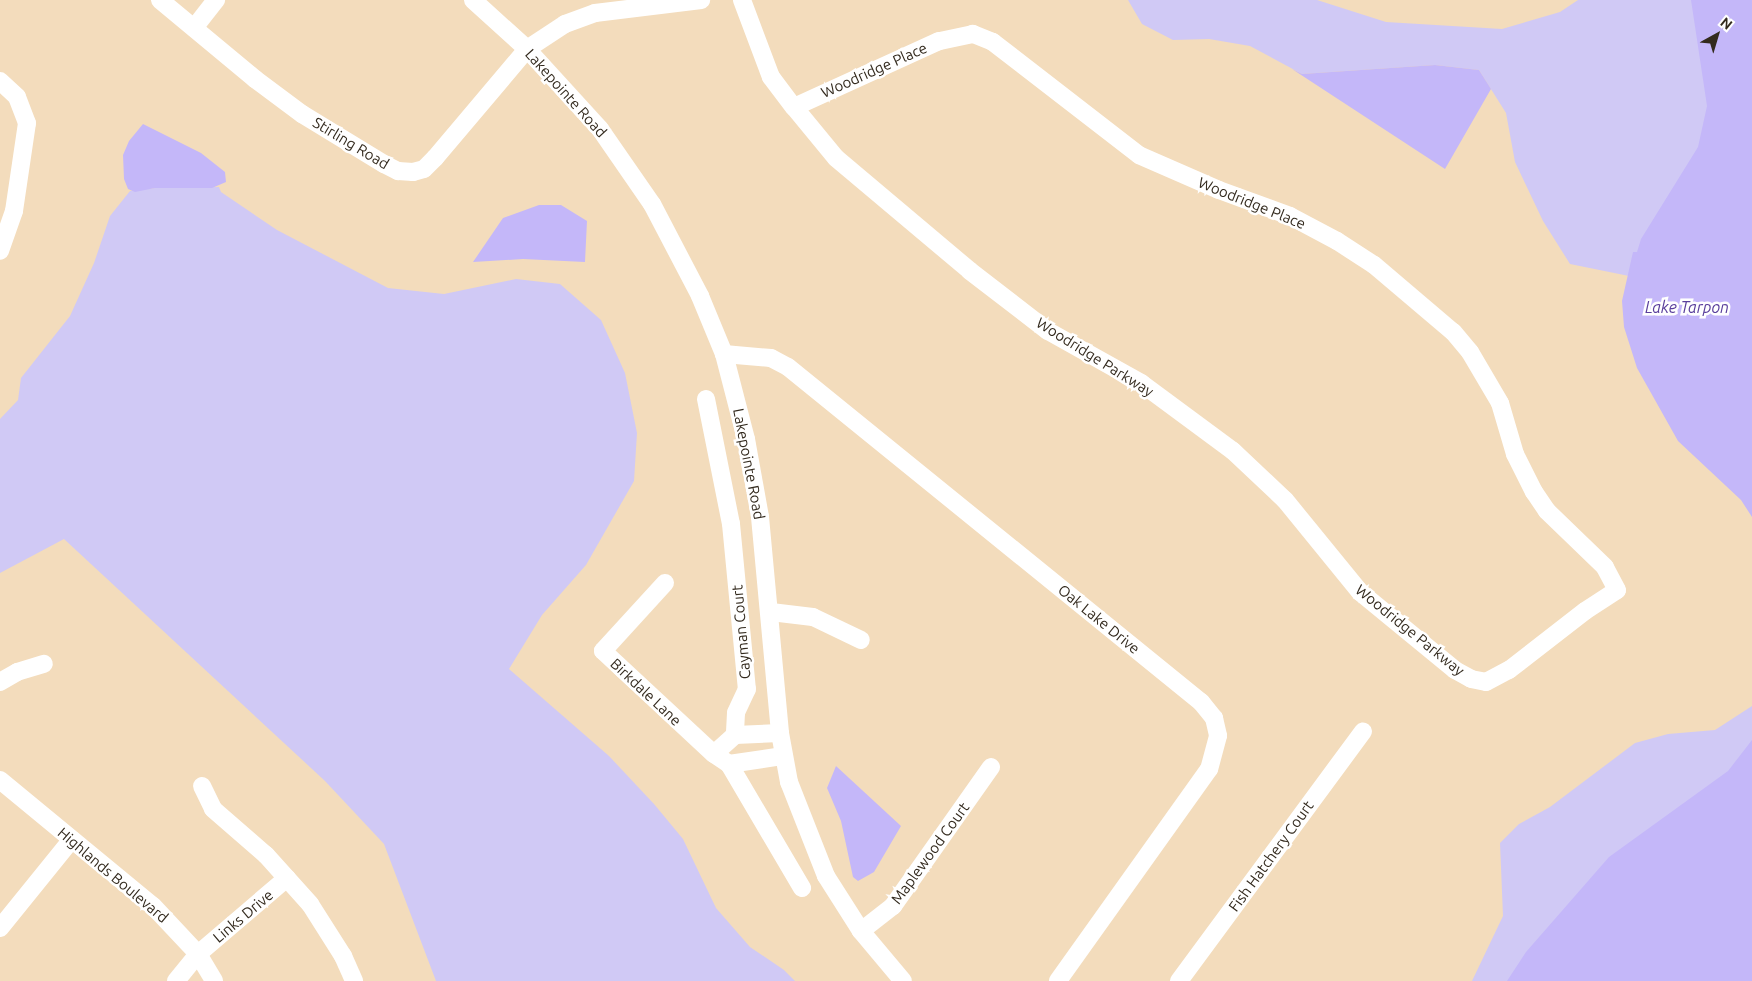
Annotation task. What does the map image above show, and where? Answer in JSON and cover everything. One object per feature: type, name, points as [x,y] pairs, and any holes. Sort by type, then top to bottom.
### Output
[{"type":"street","name":"Stirling Road","points":[[160,0],[302,114],[398,171],[413,172],[430,164],[527,49],[565,24],[595,13],[701,0]]},
{"type":"street","points":[[194,28],[216,0]]},
{"type":"street","name":"Lakepointe Road","points":[[473,0],[527,49],[600,130],[647,196],[676,246],[724,354],[746,439],[758,509],[771,612],[783,756],[798,813],[826,876],[861,930],[903,981]]},
{"type":"street","name":"Woodridge Parkway","points":[[742,0],[771,77],[836,158],[970,271],[1048,331],[1141,383],[1233,451],[1285,500],[1360,592],[1455,670],[1472,679],[1486,682]]},
{"type":"street","name":"Woodridge Place","points":[[794,107],[939,41],[973,34],[993,42],[1139,155],[1219,190],[1290,216],[1337,241],[1374,264],[1453,332],[1470,352],[1500,403],[1512,448],[1534,492],[1546,511],[1605,567],[1617,590],[1584,611],[1509,670],[1486,682]]},
{"type":"street","points":[[0,80],[17,97],[27,123],[14,211],[0,251]]},
{"type":"street","name":"Oak Lake Drive","points":[[724,354],[771,358],[788,367],[1200,702],[1214,718],[1218,736],[1210,769],[1058,981]]},
{"type":"street","name":"Cayman Court","points":[[706,399],[731,524],[747,689],[736,713],[735,734]]},
{"type":"street","name":"Birkdale Lane","points":[[665,583],[603,651],[721,759]]},
{"type":"street","points":[[771,612],[813,617],[861,640]]},
{"type":"street","points":[[0,682],[16,672],[44,664]]},
{"type":"street","name":"Fish Hatchery Court","points":[[1179,981],[1363,731]]},
{"type":"street","points":[[721,759],[735,734],[780,733]]},
{"type":"street","points":[[721,759],[783,756]]},
{"type":"street","points":[[721,759],[802,888]]},
{"type":"street","name":"Maplewood Court","points":[[861,930],[893,906],[991,767]]},
{"type":"street","name":"Highlands Boulevard","points":[[0,780],[153,906],[198,954],[214,981]]},
{"type":"street","points":[[202,786],[213,809],[266,855],[287,878],[327,929],[354,981]]},
{"type":"street","points":[[0,928],[72,839]]},
{"type":"street","name":"Links Drive","points":[[176,981],[198,954],[287,878]]},
{"type":"shaded area","points":[[1128,0],[1317,0],[1386,22],[1502,29],[1560,12],[1578,0],[1708,0],[1746,78],[1629,276],[1570,264],[1543,221],[1515,162],[1506,113],[1479,70],[1435,65],[1302,74],[1250,46],[1209,39],[1173,40],[1142,24]]},
{"type":"shaded area","points":[[219,187],[221,192],[277,230],[388,288],[444,294],[516,279],[560,284],[601,320],[625,373],[637,433],[634,481],[586,565],[542,615],[509,669],[609,756],[654,804],[683,839],[716,908],[750,947],[784,970],[795,981],[436,981],[384,844],[325,781],[64,539],[0,573],[0,419],[18,400],[21,378],[70,316],[94,263],[110,216],[130,191],[155,188]]},
{"type":"shaded area","points":[[1752,706],[1752,835],[1516,981],[1472,981],[1503,916],[1500,843],[1519,824],[1550,807],[1635,743],[1668,734],[1715,730]]},
{"type":"water","name":"Lake Tarpon","points":[[1691,0],[1752,0],[1752,517],[1741,500],[1678,441],[1637,368],[1624,327],[1622,301],[1633,252],[1637,252],[1641,239],[1698,147],[1707,106]]},
{"type":"water","points":[[1435,65],[1479,70],[1491,89],[1445,169],[1292,69],[1302,74]]},
{"type":"water","points":[[143,124],[201,153],[225,172],[226,182],[212,188],[155,188],[135,192],[128,189],[124,179],[123,155],[129,141]]},
{"type":"water","points":[[539,205],[561,205],[587,221],[585,262],[523,259],[473,262],[503,218]]},
{"type":"water","points":[[1752,740],[1752,981],[1507,981],[1526,952],[1609,857],[1728,771]]},
{"type":"water","points":[[836,766],[901,826],[874,872],[858,881],[853,877],[841,821],[827,788]]}]
